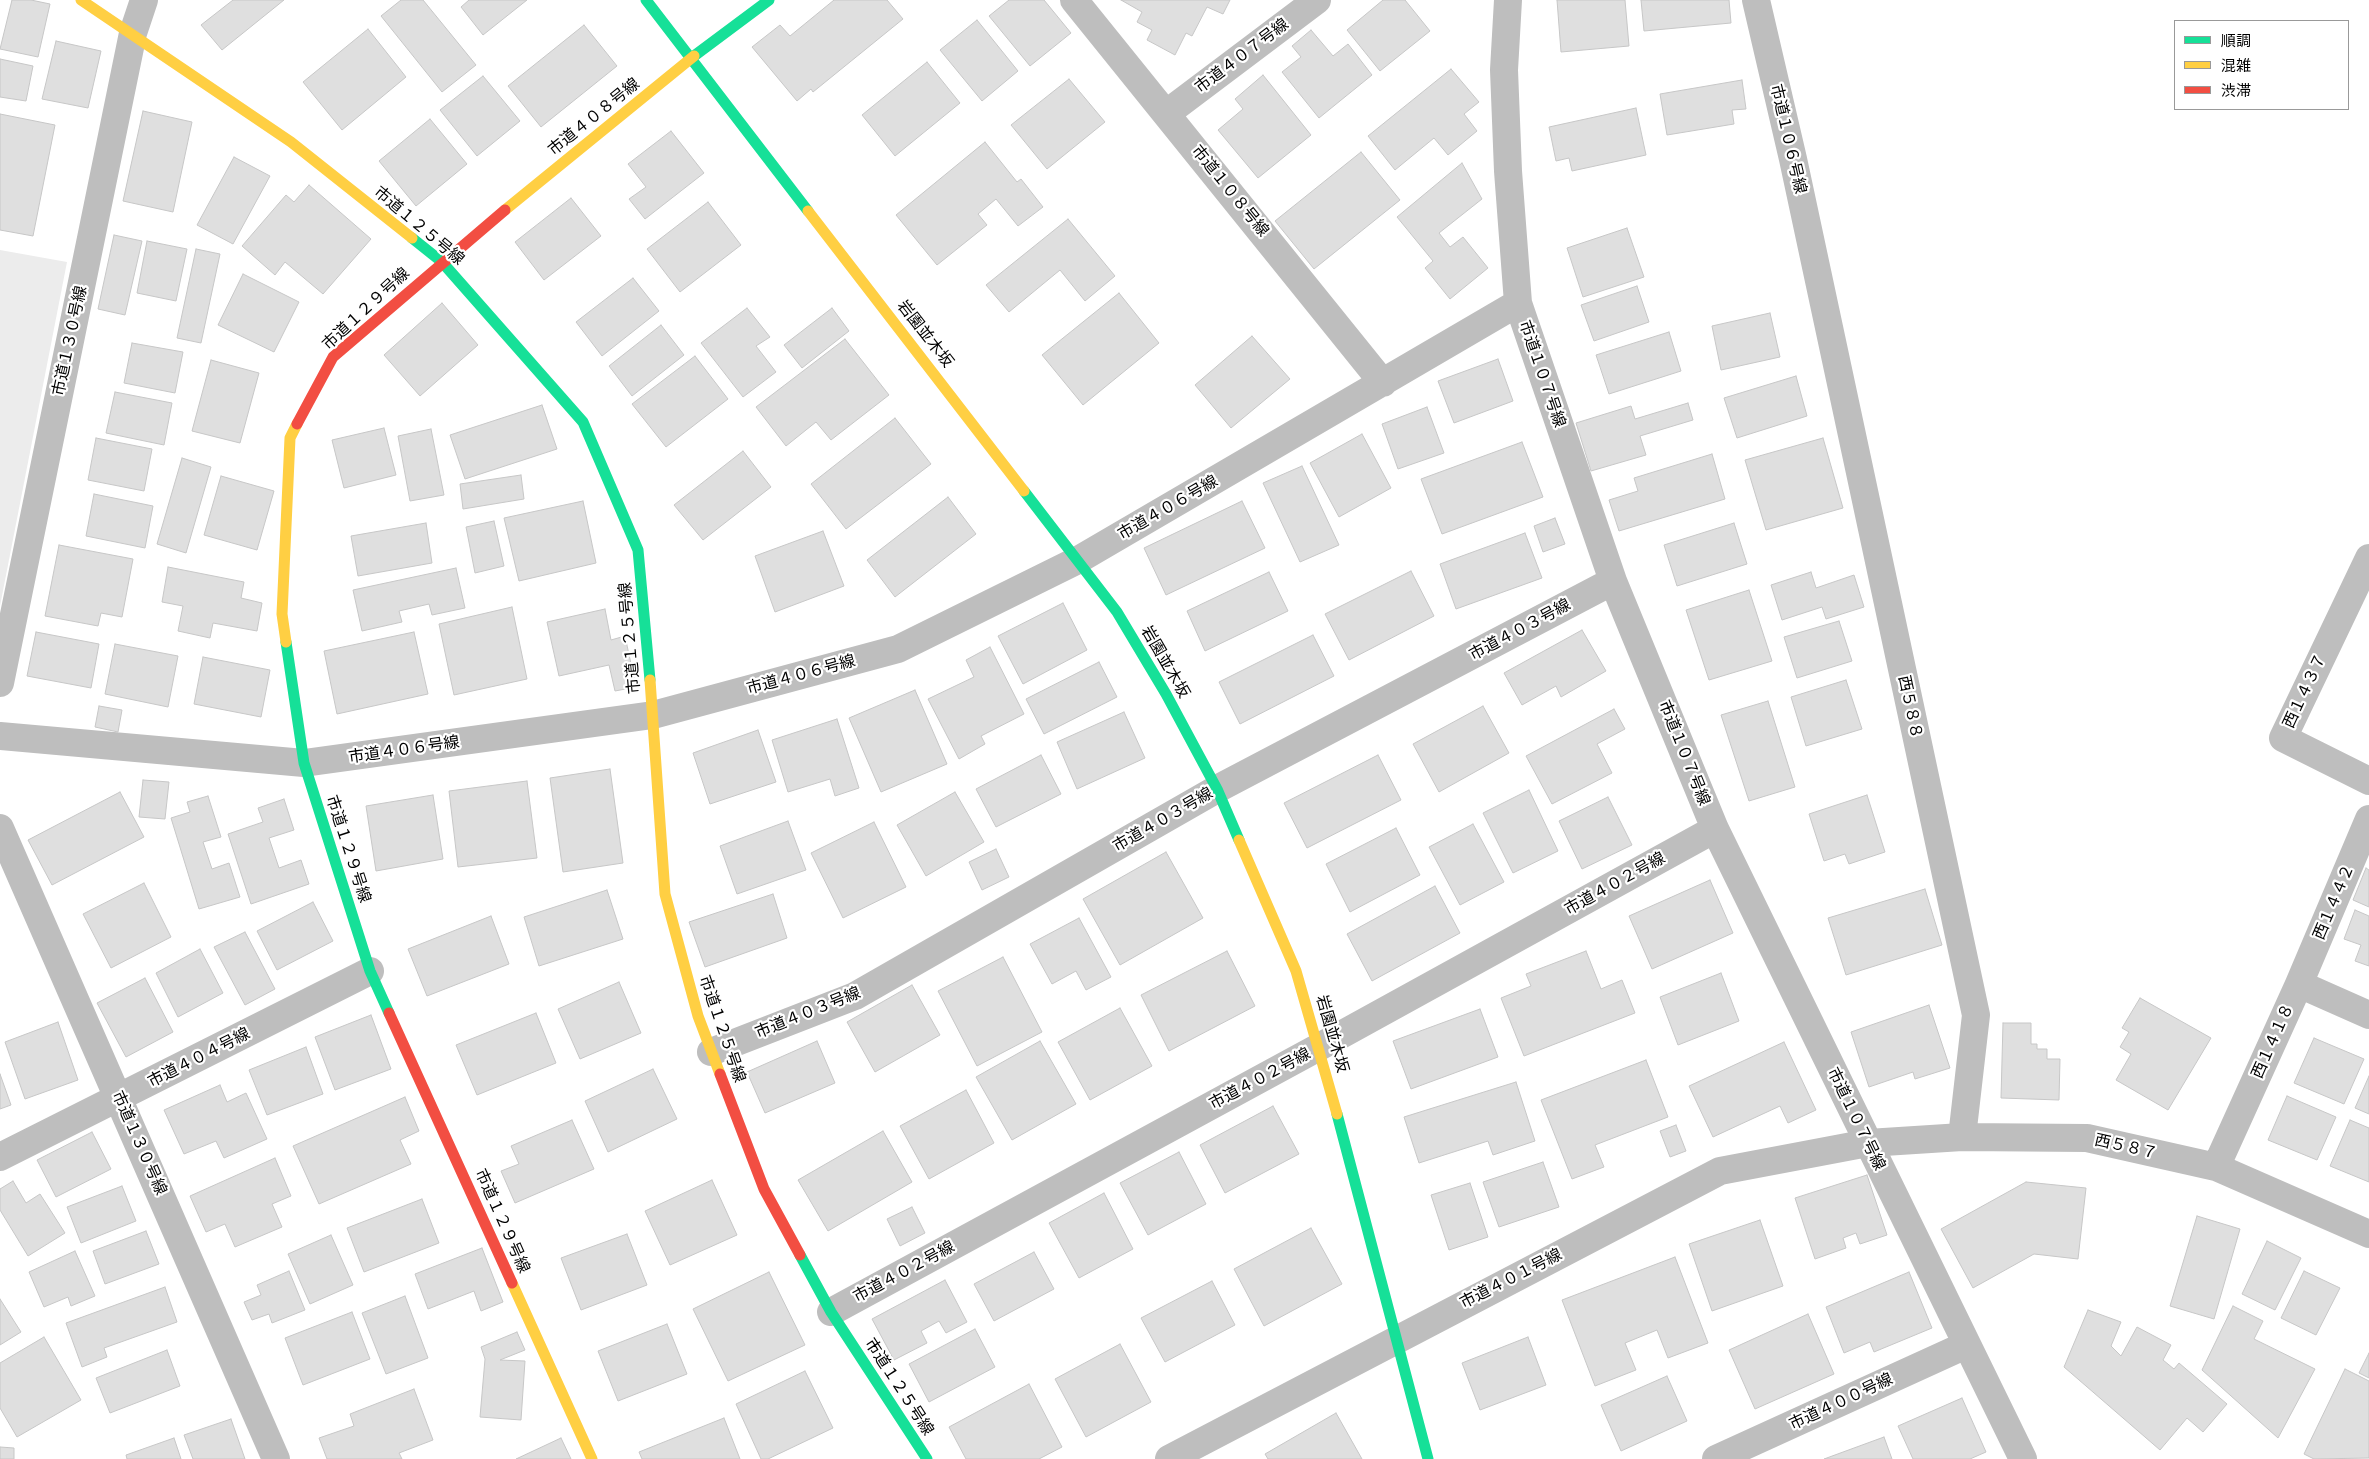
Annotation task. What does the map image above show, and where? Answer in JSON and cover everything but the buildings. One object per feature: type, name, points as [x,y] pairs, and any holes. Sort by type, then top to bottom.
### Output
[{"type":"street","name":"市道１２５号線","points":[[81,0],[133,33],[291,142],[442,262],[583,422],[638,550],[653,715],[665,894],[698,1016],[764,1189],[831,1312],[927,1459]]},
{"type":"street","name":"市道１３０号線","points":[[0,683],[133,33],[144,0]]},
{"type":"street","name":"岩園並木坂","points":[[646,0],[692,57],[1117,612],[1166,694],[1217,790],[1296,971],[1319,1047],[1428,1459]]},
{"type":"street","name":"市道４０８号線","points":[[442,262],[692,57],[768,0]]},
{"type":"street","name":"市道１０８号線","points":[[1074,0],[1383,383]]},
{"type":"street","name":"市道４０７号線","points":[[1167,113],[1317,0]]},
{"type":"street","name":"市道１０７号線","points":[[1508,0],[1504,70],[1508,171],[1518,303],[1613,581],[1715,829],[2023,1459]]},
{"type":"street","name":"市道１０６号線","points":[[1756,0],[1819,278]]},
{"type":"street","name":"市道１２９号線","points":[[442,262],[333,357],[290,438],[282,614],[304,763],[370,971],[592,1459]]},
{"type":"street","name":"西５８８","points":[[1819,278],[1976,1015],[1962,1137]]},
{"type":"street","name":"市道４０６号線","points":[[0,736],[304,763],[653,715],[898,649],[1078,560],[1518,303]]},
{"type":"street","name":"西１４３７","points":[[2369,558],[2283,738],[2369,781]]},
{"type":"street","name":"市道４０３号線","points":[[711,1052],[855,996],[1217,790],[1613,581]]},
{"type":"street","name":"西１４４２","points":[[2299,984],[2369,819]]},
{"type":"street","name":"市道１３０号線","points":[[0,828],[276,1459]]},
{"type":"street","name":"市道４０２号線","points":[[831,1312],[1715,829]]},
{"type":"street","name":"市道４０４号線","points":[[0,1157],[370,971]]},
{"type":"street","name":"西１４１８","points":[[2216,1167],[2299,984],[2369,1015]]},
{"type":"street","name":"西５８７","points":[[1868,1143],[1962,1137],[2087,1138],[2216,1167],[2369,1234]]},
{"type":"street","name":"市道４０１号線","points":[[1169,1459],[1720,1171],[1868,1143]]},
{"type":"street","name":"市道４００号線","points":[[1716,1459],[1756,1451],[1966,1345]]},
{"type":"shaded area","points":[[0,250],[67,262],[0,606]]},
{"type":"traffic: fast","points":[[646,0],[808,211]]},
{"type":"traffic: fast","points":[[694,56],[769,0]]},
{"type":"traffic: fast","points":[[412,238],[442,262],[583,422],[638,550],[650,680]]},
{"type":"traffic: fast","points":[[1024,491],[1117,612],[1166,694],[1217,789],[1239,840]]},
{"type":"traffic: fast","points":[[286,642],[304,763],[370,971],[389,1013]]},
{"type":"traffic: fast","points":[[1337,1114],[1428,1459]]},
{"type":"traffic: fast","points":[[800,1255],[831,1312],[927,1459]]},
{"type":"traffic: slow","points":[[81,0],[291,142],[412,238]]},
{"type":"traffic: slow","points":[[505,210],[694,56]]},
{"type":"traffic: slow","points":[[808,211],[1024,491]]},
{"type":"traffic: slow","points":[[286,642],[282,614],[290,438],[297,424]]},
{"type":"traffic: slow","points":[[650,680],[665,894],[698,1016],[720,1074]]},
{"type":"traffic: slow","points":[[1239,840],[1296,971],[1337,1114]]},
{"type":"traffic: slow","points":[[512,1283],[592,1459]]},
{"type":"traffic: jam","points":[[297,424],[333,357],[505,210]]},
{"type":"traffic: jam","points":[[389,1013],[512,1283]]},
{"type":"traffic: jam","points":[[720,1074],[764,1189],[800,1255]]}]
